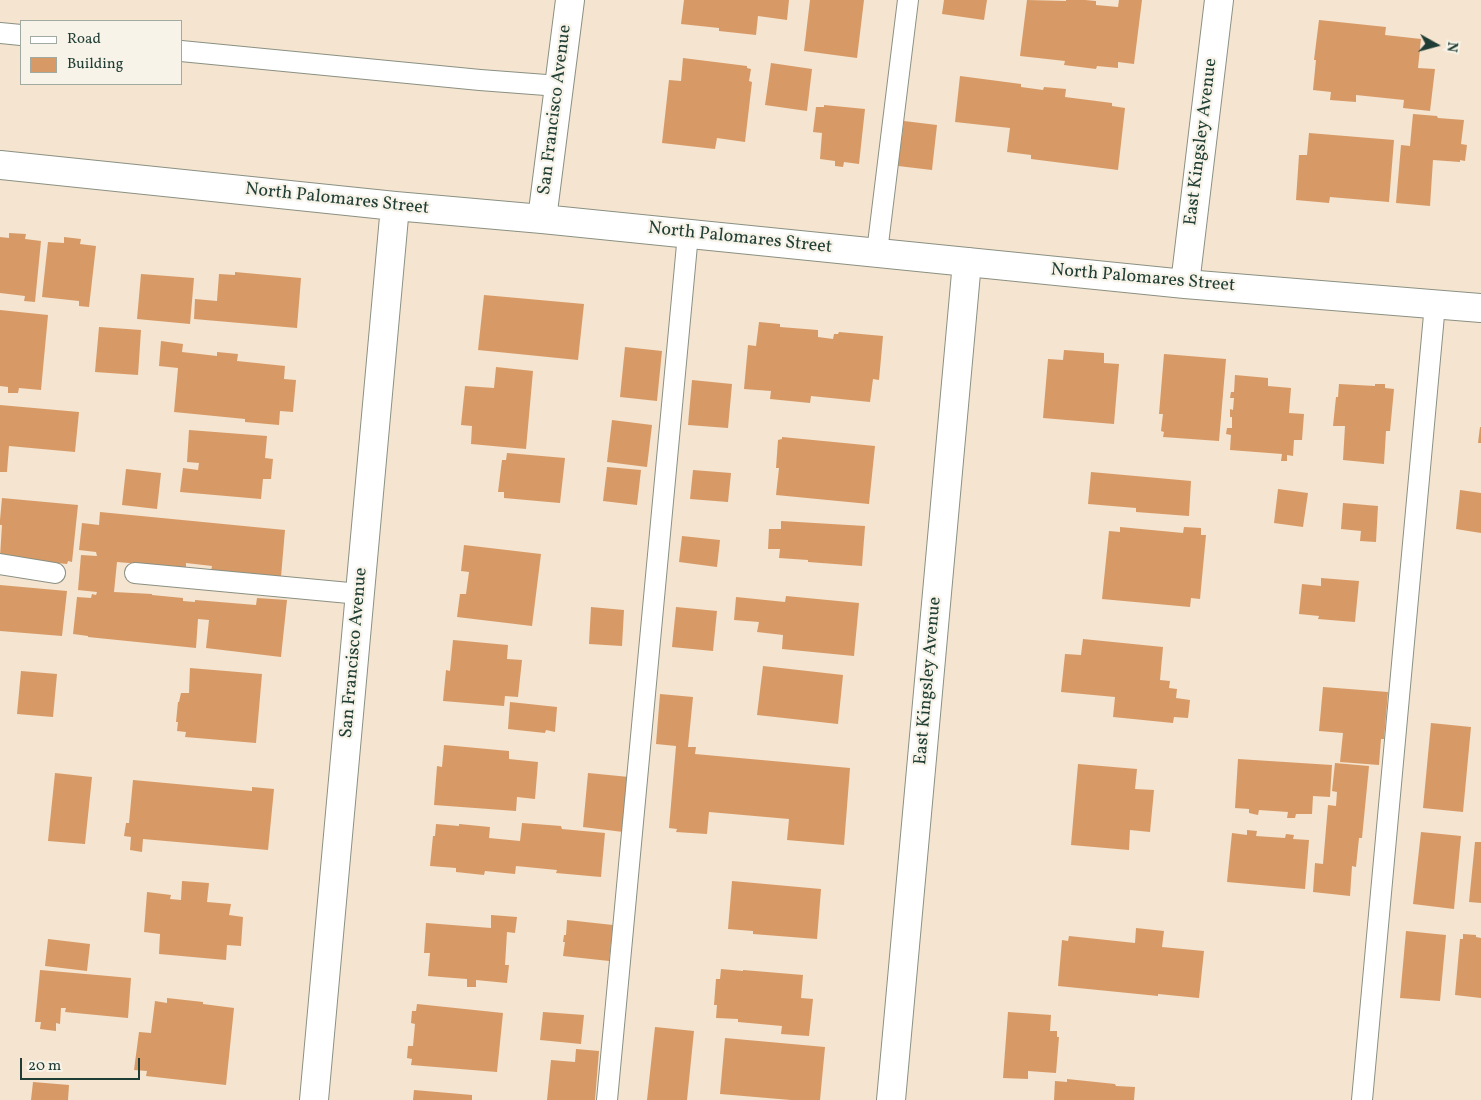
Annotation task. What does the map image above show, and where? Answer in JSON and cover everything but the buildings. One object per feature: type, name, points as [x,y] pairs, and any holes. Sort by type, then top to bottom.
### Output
[{"type":"street","name":"San Francisco Avenue","points":[[542,219],[570,0]]},
{"type":"street","name":"East Kingsley Avenue","points":[[1185,284],[1219,0]]},
{"type":"street","name":"North Palomares Street","points":[[0,165],[1185,284],[1481,308]]},
{"type":"street","name":"San Francisco Avenue","points":[[314,1100],[395,206]]},
{"type":"street","name":"East Kingsley Avenue","points":[[891,1100],[967,262]]},
{"type":"lane","points":[[877,252],[908,0]]},
{"type":"lane","points":[[0,33],[20,35]]},
{"type":"lane","points":[[182,51],[559,86]]},
{"type":"lane","points":[[607,1100],[688,234]]},
{"type":"lane","points":[[1362,1100],[1435,304]]},
{"type":"lane","points":[[0,564],[56,573]]},
{"type":"lane","points":[[136,573],[360,594]]}]
